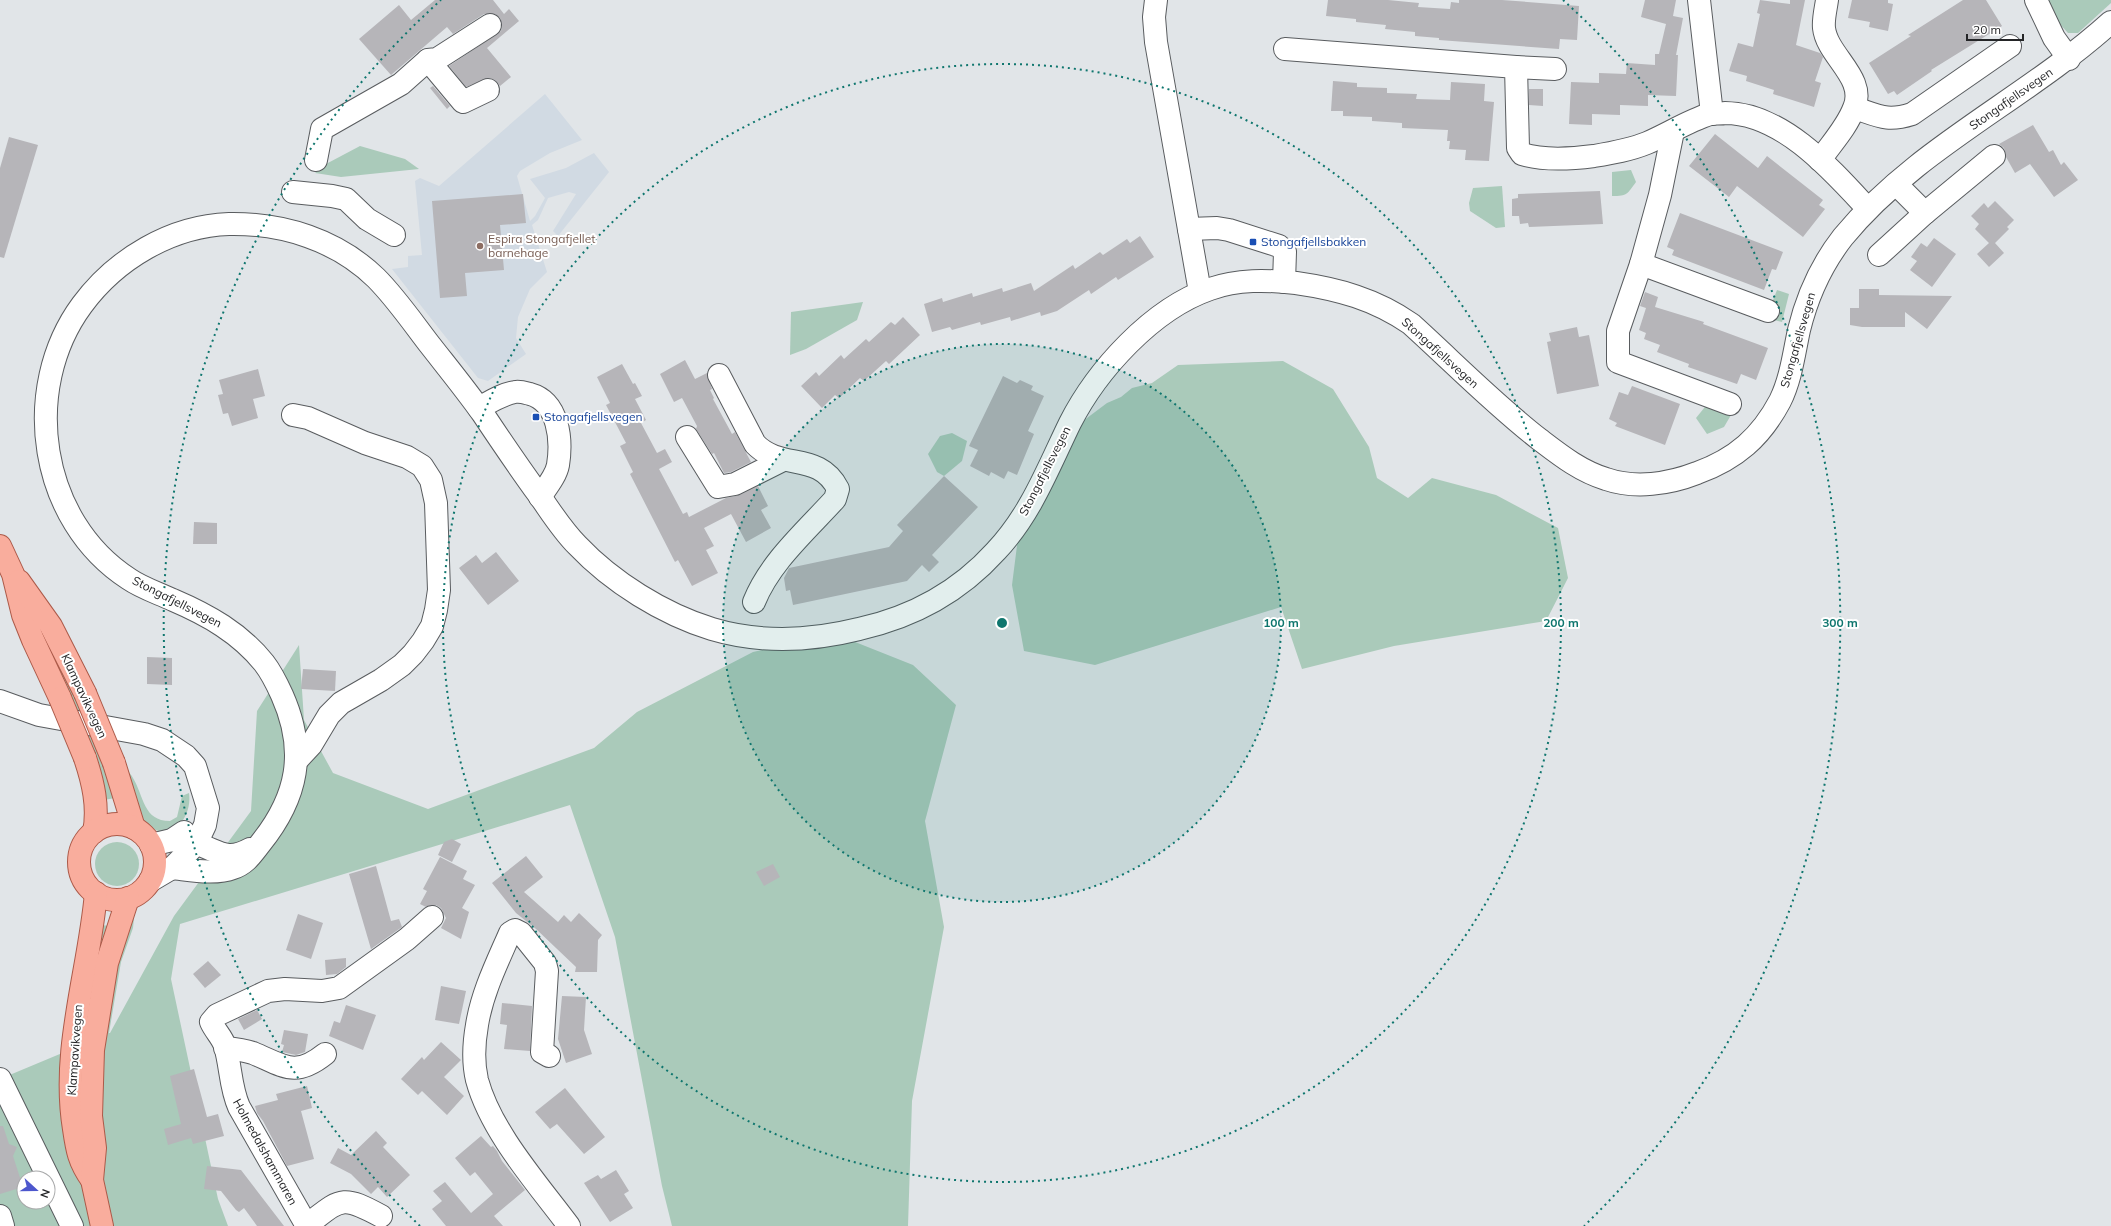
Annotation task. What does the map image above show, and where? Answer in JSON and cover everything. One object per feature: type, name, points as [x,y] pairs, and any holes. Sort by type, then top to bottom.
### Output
[{"type":"main road","name":"Klampavikvegen","points":[[0,546],[7,577],[85,758],[93,784],[96,819],[94,832]]},
{"type":"main road","name":"Klampavikvegen","points":[[7,577],[51,626],[85,693],[114,762],[134,828]]},
{"type":"main road","points":[[114,824],[134,828],[144,835],[161,842],[150,881],[141,892],[128,898],[117,900],[106,898],[96,893],[84,880],[79,863],[83,846],[94,832],[114,824]]},
{"type":"main road","name":"Klampavikvegen","points":[[92,1180],[82,1166],[78,1153],[72,1117],[70,1084],[75,1021],[94,917],[96,893]]},
{"type":"main road","name":"Klampavikvegen","points":[[102,1226],[92,1180],[95,1148],[91,1116],[93,1050],[107,963],[128,898]]},
{"type":"street","points":[[1156,0],[1154,17],[1156,42],[1200,292]]},
{"type":"street","points":[[1699,0],[1712,114]]},
{"type":"street","points":[[1820,160],[1855,108],[1857,95],[1853,81],[1830,43],[1824,28],[1827,0]]},
{"type":"street","points":[[2036,0],[2054,38],[2068,59]]},
{"type":"street","name":"Stongafjellsvegen","points":[[172,868],[218,872],[236,868],[246,862],[275,825],[284,809],[295,778],[298,759],[290,713],[265,664],[236,634],[220,623],[142,586],[117,571],[90,543],[65,505],[56,482],[49,456],[45,415],[49,375],[64,335],[78,311],[101,284],[117,268],[153,244],[194,228],[215,225],[247,224],[276,227],[310,237],[330,246],[363,266],[380,282],[397,302],[479,408],[563,530],[596,563],[651,601],[698,624],[734,634],[756,638],[805,638],[839,634],[889,622],[916,612],[941,598],[979,568],[998,550],[1030,506],[1071,421],[1087,393],[1103,372],[1145,329],[1168,311],[1200,292],[1237,282],[1284,282],[1347,292],[1372,301],[1392,311],[1415,328],[1522,426],[1572,464],[1608,480],[1629,484],[1652,484],[1681,480],[1730,458],[1752,442],[1769,421],[1782,398],[1792,366],[1800,327],[1808,299],[1818,277],[1837,246],[1867,208],[1896,184],[2006,101],[2068,59],[2111,22]]},
{"type":"street","points":[[316,160],[322,129],[401,84],[428,60],[437,59],[490,25]]},
{"type":"street","points":[[1855,108],[1876,116],[1895,119],[1912,114],[2010,46]]},
{"type":"street","points":[[1285,50],[1555,69]]},
{"type":"street","points":[[428,60],[463,102],[488,90]]},
{"type":"street","points":[[1516,67],[1517,134],[1518,148],[1522,154],[1541,158],[1586,157],[1621,152],[1646,144],[1712,114],[1739,113],[1772,124],[1820,160],[1867,208]]},
{"type":"street","points":[[1673,131],[1660,195],[1640,264],[1618,331],[1618,362],[1730,404]]},
{"type":"street","points":[[1879,256],[1925,213],[1994,156]]},
{"type":"street","points":[[1896,184],[1925,213]]},
{"type":"street","points":[[293,192],[346,199],[367,219],[394,235]]},
{"type":"street","points":[[1189,229],[1217,228],[1229,230],[1279,246],[1285,252],[1284,282]]},
{"type":"street","points":[[1640,264],[1768,312]]},
{"type":"street","points":[[719,375],[755,444],[762,451],[783,460],[814,465],[827,473],[838,489],[835,498],[771,569],[760,586],[754,602]]},
{"type":"street","points":[[479,408],[501,396],[517,391],[532,395],[545,401],[554,416],[559,439],[558,466],[540,497]]},
{"type":"street","points":[[293,415],[308,418],[366,443],[407,457],[422,466],[431,480],[436,503],[438,590],[436,610],[432,626],[413,654],[402,666],[381,680],[341,702],[330,715],[311,745],[298,759]]},
{"type":"street","points":[[687,437],[718,487],[735,484],[783,460]]},
{"type":"street","points":[[0,701],[39,715],[144,734],[162,740],[186,756],[195,766],[201,781],[208,808],[205,825],[196,844],[172,868],[150,881]]},
{"type":"street","points":[[161,842],[189,828],[200,807],[201,781]]},
{"type":"street","name":"Stongafjellsvegen","points":[[161,842],[196,844],[222,856],[243,853],[262,842]]},
{"type":"street","name":"Holmedalshammaren","points":[[307,1226],[239,1107],[232,1092],[225,1048],[221,1037],[214,1030],[211,1022],[217,1015],[268,991],[285,989],[322,991],[339,988],[408,939],[432,917]]},
{"type":"street","points":[[549,1056],[542,1052],[547,986],[547,971],[545,963],[521,933],[515,930],[510,933],[491,977],[480,1012],[477,1025],[475,1053],[477,1080],[502,1136],[570,1226]]},
{"type":"street","points":[[225,1048],[243,1050],[270,1062],[291,1068],[312,1065],[325,1054]]},
{"type":"street","points":[[0,1079],[72,1226]]},
{"type":"street","points":[[307,1226],[336,1203],[344,1201],[362,1205],[381,1216]]},
{"type":"street","points":[[0,1216],[3,1226]]},
{"type":"shaded area","name":"Espira Stongafjellet barnehage","points":[[545,94],[582,140],[550,153],[520,171],[517,176],[530,221],[535,216],[545,198],[530,179],[566,168],[594,153],[609,172],[558,236],[553,231],[576,194],[569,192],[548,198],[538,220],[532,225],[547,272],[530,289],[518,317],[516,338],[526,354],[488,381],[478,378],[392,269],[408,267],[408,256],[422,255],[415,181],[420,178],[439,186]]},
{"type":"green space","points":[[2045,0],[2111,0],[2111,3],[2078,33],[2068,33],[2047,10]]},
{"type":"green space","points":[[360,146],[405,159],[419,169],[341,177],[315,173],[326,164]]},
{"type":"green space","points":[[1631,170],[1636,182],[1631,189],[1627,194],[1612,196],[1612,172]]},
{"type":"green space","points":[[1502,186],[1505,227],[1496,228],[1470,211],[1469,203],[1473,188]]},
{"type":"green space","points":[[1777,290],[1789,294],[1782,322],[1766,318]]},
{"type":"green space","points":[[863,302],[857,320],[806,349],[790,355],[791,312]]},
{"type":"green space","points":[[1283,361],[1333,389],[1369,447],[1377,478],[1408,498],[1432,478],[1496,495],[1558,528],[1568,578],[1546,621],[1394,646],[1302,669],[1281,607],[1095,665],[1024,651],[1012,585],[1021,514],[1083,421],[1107,403],[1121,397],[1132,388],[1152,383],[1178,365]]},
{"type":"green space","points":[[1709,402],[1731,415],[1724,427],[1707,434],[1696,418]]},
{"type":"green space","points":[[952,433],[967,441],[962,461],[944,476],[937,472],[928,454],[940,436]]},
{"type":"green space","points":[[43,630],[90,721],[115,798],[104,800],[35,635]]},
{"type":"green space","points":[[835,634],[913,665],[956,705],[925,821],[944,927],[912,1101],[908,1226],[672,1226],[662,1186],[615,937],[570,805],[180,924],[171,979],[218,1199],[228,1226],[0,1226],[0,1079],[79,1046],[101,925],[110,926],[105,1010],[127,927],[134,918],[133,928],[121,962],[110,1033],[174,916],[251,811],[257,711],[299,645],[304,720],[333,773],[428,809],[594,748],[637,712],[753,652]]},
{"type":"green space","points":[[125,768],[137,785],[149,812],[154,817],[161,820],[170,821],[177,817],[182,796],[189,793],[187,812],[177,827],[170,831],[162,832],[154,829],[145,822],[135,804]]},
{"type":"green space","points":[[117,842],[129,846],[135,852],[139,864],[135,876],[129,882],[117,886],[105,882],[99,876],[95,864],[99,852],[105,846]]},
{"type":"building","points":[[435,0],[493,0],[504,14],[509,9],[519,21],[487,48],[511,77],[500,86],[495,80],[489,78],[466,87],[449,66],[501,31],[502,24],[500,18],[495,14],[484,14],[453,34],[447,27],[391,75],[359,39],[399,5],[411,20]]},
{"type":"building","points":[[1328,0],[1388,0],[1419,3],[1418,7],[1450,9],[1451,2],[1459,3],[1459,0],[1502,0],[1579,6],[1577,40],[1560,39],[1559,49],[1439,40],[1439,38],[1415,36],[1415,32],[1385,29],[1386,25],[1356,22],[1356,19],[1326,16]]},
{"type":"building","points":[[1645,0],[1676,0],[1673,16],[1683,18],[1676,55],[1678,55],[1676,96],[1648,95],[1648,106],[1620,105],[1620,115],[1592,114],[1592,125],[1569,124],[1571,82],[1599,83],[1599,73],[1626,74],[1627,63],[1655,65],[1655,54],[1659,54],[1666,24],[1641,17]]},
{"type":"building","points":[[1760,0],[1790,4],[1790,0],[1805,0],[1796,45],[1820,53],[1823,57],[1815,81],[1821,83],[1814,107],[1773,94],[1774,90],[1746,81],[1747,76],[1729,71],[1738,43],[1753,47],[1760,14],[1757,13]]},
{"type":"building","points":[[1852,0],[1888,0],[1888,3],[1893,4],[1888,31],[1869,27],[1870,22],[1848,18]]},
{"type":"building","points":[[1963,0],[1986,0],[2002,26],[1931,70],[1932,71],[1897,95],[1894,91],[1888,94],[1869,63],[1911,36],[1908,35]]},
{"type":"building","points":[[1333,81],[1357,83],[1357,87],[1387,88],[1387,93],[1417,94],[1416,99],[1450,100],[1451,82],[1485,84],[1484,101],[1494,102],[1489,161],[1465,160],[1466,150],[1449,149],[1450,141],[1447,141],[1448,130],[1402,128],[1402,123],[1372,121],[1372,117],[1343,116],[1343,111],[1331,111]]},
{"type":"building","points":[[433,86],[450,106],[447,109],[430,88]]},
{"type":"building","points":[[1529,89],[1543,89],[1543,106],[1529,105]]},
{"type":"building","points":[[2033,125],[2049,152],[2053,150],[2061,165],[2064,162],[2078,180],[2054,197],[2030,164],[2015,173],[2006,157],[2004,148],[1999,144]]},
{"type":"building","points":[[1715,134],[1758,168],[1767,156],[1823,200],[1819,205],[1825,209],[1803,237],[1737,186],[1729,197],[1689,166]]},
{"type":"building","points":[[9,137],[38,145],[4,258],[0,257],[0,168]]},
{"type":"building","points":[[1600,191],[1603,224],[1529,227],[1528,223],[1520,224],[1519,216],[1512,216],[1512,199],[1518,198],[1518,194]]},
{"type":"building","points":[[523,194],[526,223],[500,225],[504,270],[465,273],[467,296],[440,298],[432,201]]},
{"type":"building","points":[[1995,201],[2014,220],[2007,227],[2009,229],[1995,243],[2004,253],[1989,267],[1977,254],[1989,243],[1975,229],[1979,224],[1971,216],[1984,203],[1988,208]]},
{"type":"building","points":[[1680,213],[1783,252],[1776,270],[1772,269],[1764,290],[1672,255],[1674,250],[1667,247]]},
{"type":"building","points":[[1140,236],[1154,257],[1118,280],[1116,277],[1091,294],[1089,290],[1057,311],[1041,316],[1040,312],[1011,321],[1010,317],[981,325],[980,322],[952,330],[950,327],[932,332],[924,304],[942,298],[943,302],[972,293],[973,297],[1002,288],[1003,292],[1031,283],[1034,291],[1073,265],[1075,269],[1100,252],[1103,255],[1127,239],[1130,243]]},
{"type":"building","points":[[1934,238],[1956,254],[1932,287],[1910,270],[1917,261],[1911,257],[1921,243],[1927,247]]},
{"type":"building","points":[[1859,289],[1879,289],[1879,295],[1952,296],[1927,329],[1905,312],[1905,327],[1862,327],[1850,325],[1850,308],[1859,308]]},
{"type":"building","points":[[1645,292],[1658,297],[1655,307],[1704,322],[1703,324],[1768,348],[1756,380],[1741,374],[1737,384],[1688,367],[1689,364],[1657,352],[1660,345],[1644,339],[1646,333],[1639,330],[1646,308],[1640,306]]},
{"type":"building","points":[[903,317],[920,335],[889,364],[886,361],[864,381],[860,378],[839,398],[835,395],[822,408],[801,386],[816,372],[819,376],[841,355],[844,359],[866,339],[869,342],[891,322],[895,325]]},
{"type":"building","points":[[1577,327],[1579,337],[1589,335],[1599,386],[1557,394],[1547,342],[1551,341],[1549,333]]},
{"type":"building","points":[[685,360],[695,379],[707,373],[712,389],[710,390],[714,398],[713,399],[732,434],[735,432],[751,462],[731,472],[724,473],[714,453],[712,454],[696,429],[697,426],[682,398],[674,402],[660,374]]},
{"type":"building","points":[[622,364],[633,384],[635,383],[642,396],[635,399],[646,420],[641,423],[657,453],[665,449],[672,462],[659,469],[683,514],[687,512],[689,517],[726,498],[740,495],[758,486],[768,506],[761,510],[771,528],[746,542],[731,514],[704,528],[714,546],[706,550],[718,573],[692,586],[678,560],[675,562],[630,474],[633,472],[620,446],[626,443],[606,405],[610,403],[597,377]]},
{"type":"building","points":[[258,369],[265,396],[253,399],[258,418],[232,426],[228,413],[223,414],[218,395],[223,394],[219,380]]},
{"type":"building","points":[[1003,376],[1017,383],[1020,380],[1033,386],[1031,390],[1044,396],[1028,431],[1034,434],[1017,475],[1008,471],[1004,479],[991,472],[989,476],[970,466],[978,450],[969,446]]},
{"type":"building","points":[[1632,386],[1680,404],[1665,445],[1615,426],[1617,423],[1609,419],[1619,392],[1628,395]]},
{"type":"building","points":[[944,476],[978,507],[932,555],[939,562],[929,572],[922,565],[907,581],[793,605],[790,590],[786,591],[784,578],[789,568],[889,547],[903,531],[897,525]]},
{"type":"building","points":[[194,522],[217,523],[217,544],[193,544]]},
{"type":"building","points":[[496,552],[519,581],[488,605],[459,568],[476,555],[482,563]]},
{"type":"building","points":[[147,657],[172,658],[172,685],[147,684]]},
{"type":"building","points":[[303,669],[336,671],[335,691],[301,689]]},
{"type":"building","points":[[452,839],[461,844],[452,862],[438,855],[444,842]]},
{"type":"building","points":[[526,856],[543,877],[524,892],[558,922],[564,915],[571,922],[579,913],[602,935],[598,940],[597,972],[575,972],[576,967],[536,929],[516,913],[492,883]]},
{"type":"building","points":[[440,857],[467,871],[463,879],[475,885],[462,908],[469,912],[461,939],[441,928],[446,918],[441,908],[436,905],[426,907],[420,904],[427,891],[423,889]]},
{"type":"building","points":[[773,864],[780,877],[764,886],[756,872]]},
{"type":"building","points":[[376,866],[391,921],[399,919],[402,927],[371,949],[349,874]]},
{"type":"building","points":[[298,914],[323,923],[311,959],[286,950]]},
{"type":"building","points":[[346,958],[346,967],[337,974],[326,975],[325,960]]},
{"type":"building","points":[[208,961],[221,975],[205,988],[193,974]]},
{"type":"building","points":[[441,986],[466,991],[459,1024],[435,1020]]},
{"type":"building","points":[[562,996],[586,997],[584,1030],[592,1054],[566,1063],[558,1039]]},
{"type":"building","points":[[502,1003],[532,1006],[530,1051],[504,1049],[507,1025],[500,1024]]},
{"type":"building","points":[[346,1005],[376,1015],[363,1050],[329,1036],[334,1021],[340,1023]]},
{"type":"building","points":[[257,1010],[262,1019],[244,1030],[238,1019]]},
{"type":"building","points":[[284,1030],[308,1034],[305,1052],[296,1055],[282,1052],[284,1045],[281,1044]]},
{"type":"building","points":[[441,1042],[461,1060],[444,1077],[464,1096],[447,1115],[422,1091],[418,1095],[401,1079],[422,1057],[424,1060]]},
{"type":"building","points":[[194,1069],[207,1117],[218,1114],[224,1136],[193,1144],[191,1138],[168,1145],[164,1129],[181,1124],[170,1076]]},
{"type":"building","points":[[307,1086],[312,1108],[301,1111],[314,1159],[287,1166],[263,1121],[257,1113],[255,1106],[278,1100],[276,1094]]},
{"type":"building","points":[[565,1088],[605,1137],[584,1154],[557,1124],[550,1129],[535,1112]]},
{"type":"building","points":[[0,1126],[3,1126],[9,1144],[17,1147],[13,1156],[18,1170],[16,1170],[16,1189],[0,1194]]},
{"type":"building","points":[[376,1131],[387,1143],[383,1147],[410,1175],[387,1197],[378,1187],[371,1194],[351,1174],[330,1163],[338,1148],[351,1155]]},
{"type":"building","points":[[481,1136],[491,1147],[493,1146],[502,1161],[525,1190],[494,1216],[503,1226],[446,1226],[432,1209],[442,1201],[433,1191],[445,1182],[471,1213],[493,1194],[475,1172],[470,1176],[455,1158]]},
{"type":"building","points":[[207,1166],[241,1170],[284,1226],[257,1226],[244,1208],[239,1212],[236,1210],[221,1191],[204,1189]]},
{"type":"building","points":[[616,1170],[629,1191],[624,1194],[633,1208],[610,1222],[584,1183],[598,1175],[601,1179]]},
{"type":"place","name":"Stongafjellsbakken","points":[[1253,242]]},
{"type":"place","name":"Espira Stongafjellet barnehage","points":[[480,246]]},
{"type":"place","name":"Stongafjellsvegen","points":[[536,417]]}]
